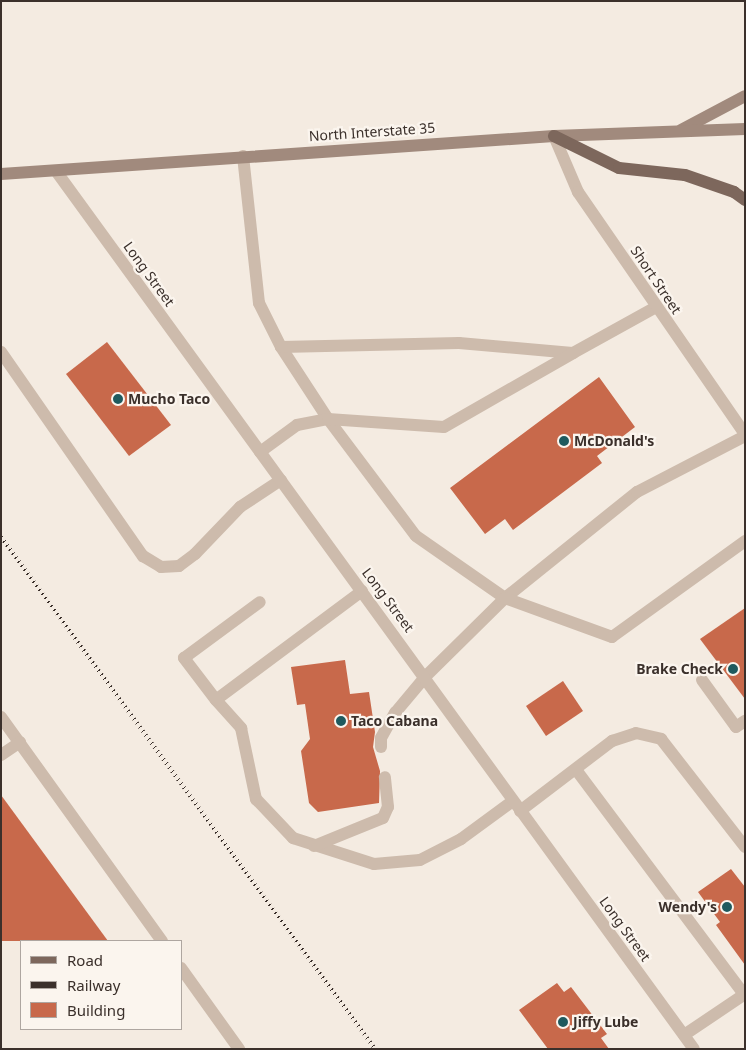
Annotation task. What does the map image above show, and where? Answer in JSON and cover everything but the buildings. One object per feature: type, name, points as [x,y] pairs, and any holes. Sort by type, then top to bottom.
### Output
[{"type":"main road","points":[[678,131],[745,96]]},
{"type":"main road","name":"North Interstate 35","points":[[1,174],[554,136],[745,129]]},
{"type":"main road","points":[[554,136],[619,168],[685,175],[734,192],[745,200]]},
{"type":"street","name":"Short Street","points":[[554,136],[578,192],[745,435]]},
{"type":"street","points":[[243,156],[258,303],[282,346],[328,419],[416,536],[505,598],[612,637],[745,541]]},
{"type":"street","name":"Long Street","points":[[56,171],[260,452],[426,676],[517,806],[694,1049]]},
{"type":"street","points":[[260,452],[297,426],[328,419],[444,427],[656,307]]},
{"type":"street","points":[[282,346],[459,343],[573,353]]},
{"type":"street","points":[[1,352],[143,556],[161,568],[178,566],[195,554],[240,508],[281,480]]},
{"type":"street","points":[[381,747],[380,738],[395,713],[426,676],[505,598],[637,492],[745,435]]},
{"type":"street","points":[[216,700],[362,591]]},
{"type":"street","points":[[260,602],[184,658],[240,728],[256,799],[293,838],[374,864],[420,860],[461,839],[576,771],[612,741],[636,734],[661,739],[745,847]]},
{"type":"street","points":[[702,680],[736,727],[745,721]]},
{"type":"street","points":[[1,716],[161,940]]},
{"type":"street","points":[[1,754],[20,742]]},
{"type":"street","points":[[576,771],[744,993],[684,1035]]},
{"type":"street","points":[[314,846],[383,818],[388,807],[385,777]]},
{"type":"street","points":[[182,969],[239,1049]]},
{"type":"railway","points":[[1,537],[375,1049]]},
{"type":"place","name":"Mucho Taco","points":[[118,399]]},
{"type":"place","name":"McDonald's","points":[[564,441]]},
{"type":"place","name":"Brake Check","points":[[733,669]]},
{"type":"place","name":"Taco Cabana","points":[[341,721]]},
{"type":"place","name":"Wendy's","points":[[727,907]]},
{"type":"place","name":"Jiffy Lube","points":[[563,1022]]}]
